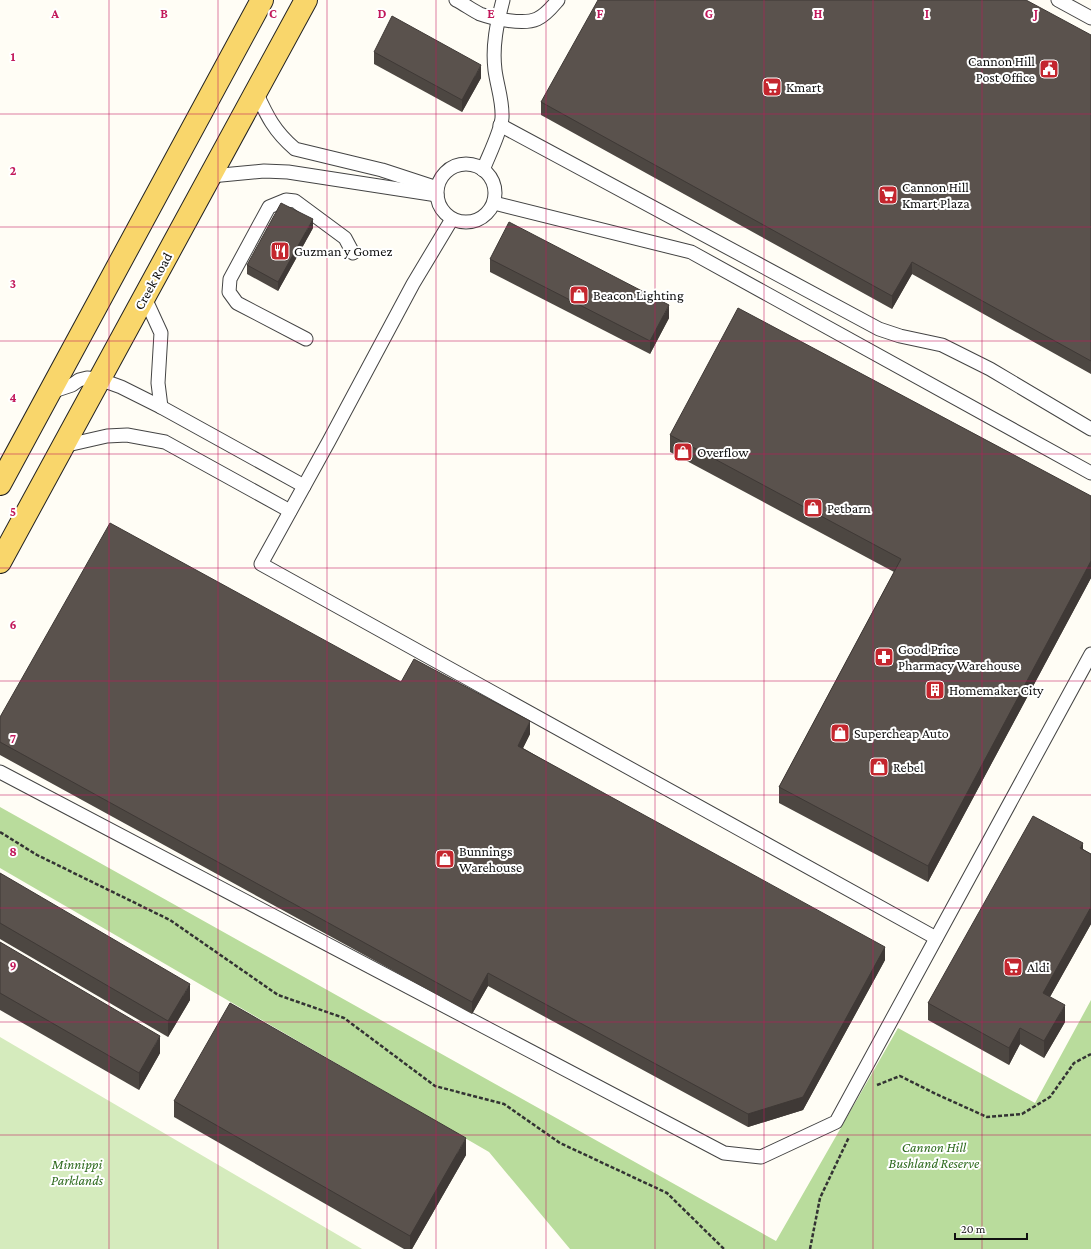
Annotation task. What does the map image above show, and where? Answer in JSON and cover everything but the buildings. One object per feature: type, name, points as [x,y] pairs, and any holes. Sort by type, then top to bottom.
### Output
[{"type":"main road","points":[[0,484],[262,0]]},
{"type":"main road","name":"Creek Road","points":[[0,562],[306,0]]},
{"type":"lane","points":[[456,0],[480,14],[498,19],[525,22],[537,19],[546,13],[558,0]]},
{"type":"lane","points":[[483,170],[502,120],[501,99],[495,70],[494,44],[503,0]]},
{"type":"lane","points":[[1058,0],[1091,18]]},
{"type":"lane","points":[[256,92],[270,122],[286,142],[295,149],[382,170],[437,192]]},
{"type":"lane","points":[[500,125],[879,329],[900,336],[942,345],[990,368],[1091,429]]},
{"type":"lane","points":[[463,164],[473,165],[483,170],[490,177],[495,193],[494,203],[489,212],[481,219],[474,222],[464,222],[452,219],[444,213],[439,205],[437,192],[441,179],[447,171],[453,167],[463,164]]},
{"type":"lane","points":[[211,176],[264,171],[288,172],[437,192]]},
{"type":"lane","points":[[306,339],[237,303],[229,292],[230,279],[268,207],[286,200],[295,201],[345,238],[353,253]]},
{"type":"lane","points":[[494,203],[691,252],[1091,473]]},
{"type":"lane","points":[[452,219],[413,284],[261,564],[936,938]]},
{"type":"lane","points":[[144,296],[161,333],[158,383],[161,407]]},
{"type":"lane","points":[[51,392],[87,378],[99,379],[121,387],[161,407],[304,486]]},
{"type":"lane","points":[[63,446],[107,436],[127,435],[165,442],[290,511]]},
{"type":"lane","points":[[0,772],[724,1153],[761,1157],[836,1122],[1091,654]]},
{"type":"path","points":[[0,832],[37,855],[170,920],[278,995],[344,1018],[435,1086],[504,1104],[560,1143],[666,1193],[724,1249]]},
{"type":"path","points":[[877,1085],[900,1076],[987,1117],[1022,1114],[1050,1097],[1074,1063],[1091,1054]]},
{"type":"path","points":[[810,1249],[820,1198],[841,1151],[852,1132]]},
{"type":"green space","name":"Cannon Hill Bushland Reserve","points":[[0,807],[776,1241],[898,1028],[1035,1103],[1091,1000],[1091,1249],[570,1249],[489,1152],[0,868]]},
{"type":"green space","name":"Minnippi Parklands","points":[[0,1037],[362,1249],[0,1249]]},
{"type":"place","name":"Cannon Hill Post Office","points":[[1049,69]]},
{"type":"place","name":"Kmart","points":[[772,87]]},
{"type":"place","name":"Cannon Hill Kmart Plaza","points":[[888,195]]},
{"type":"place","name":"Guzman y Gomez","points":[[280,251]]},
{"type":"place","name":"Beacon Lighting","points":[[579,295]]},
{"type":"place","name":"Overflow","points":[[683,452]]},
{"type":"place","name":"Petbarn","points":[[813,508]]},
{"type":"place","name":"Good Price Pharmacy Warehouse","points":[[884,657]]},
{"type":"place","name":"Homemaker City","points":[[935,690]]},
{"type":"place","name":"Supercheap Auto","points":[[840,733]]},
{"type":"place","name":"Rebel","points":[[879,767]]},
{"type":"place","name":"Bunnings Warehouse","points":[[445,859]]},
{"type":"place","name":"Aldi","points":[[1013,967]]}]
